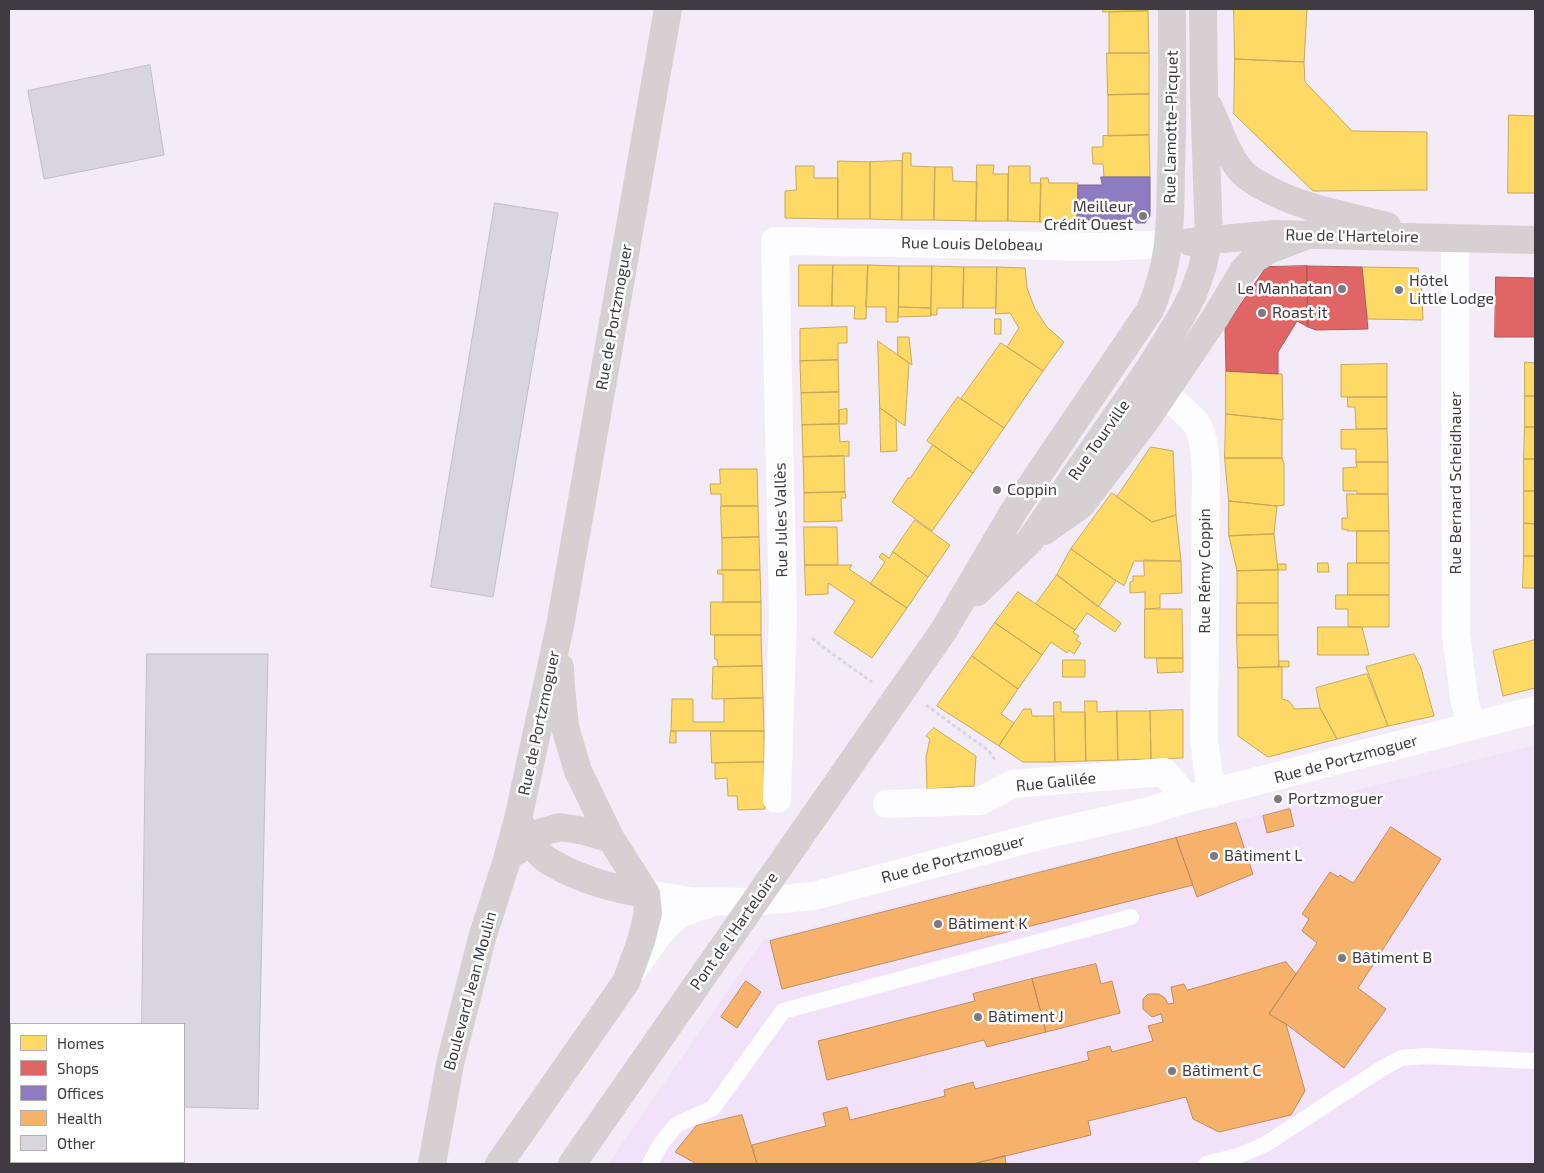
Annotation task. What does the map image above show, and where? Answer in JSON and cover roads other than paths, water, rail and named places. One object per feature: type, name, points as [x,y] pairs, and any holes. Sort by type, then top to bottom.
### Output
[{"type":"main road","name":"Rue de Portzmoguer","points":[[523,829],[668,9]]},
{"type":"main road","name":"Rue Lamotte-Picquet","points":[[1169,244],[1173,101],[1172,9]]},
{"type":"main road","name":"Rue Lamotte-Picquet","points":[[1203,9],[1209,239]]},
{"type":"main road","points":[[1204,94],[1231,156],[1242,172],[1254,181],[1276,194],[1299,204],[1442,238]]},
{"type":"main road","points":[[1173,101],[1185,112],[1196,223],[1209,239]]},
{"type":"main road","name":"Rue de l'Harteloire","points":[[1169,244],[1270,234],[1535,240]]},
{"type":"main road","points":[[1029,542],[1081,505],[1144,423],[1215,318],[1243,271],[1253,260],[1269,250],[1308,235]]},
{"type":"main road","name":"Rue Tourville","points":[[953,616],[1029,542],[1148,369],[1181,317],[1193,294],[1202,269],[1209,239]]},
{"type":"main road","name":"Rue Tourville","points":[[898,693],[953,616],[1015,509],[1150,310],[1164,274],[1169,244]]},
{"type":"main road","name":"Rue de Portzmoguer","points":[[560,626],[560,687],[565,727],[578,771],[611,839],[646,894]]},
{"type":"main road","name":"Pont de l'Harteloire","points":[[572,1164],[898,693]]},
{"type":"main road","points":[[523,829],[542,832],[560,827],[585,831],[611,839]]},
{"type":"main road","points":[[499,1164],[626,982],[648,913],[646,894],[606,886],[574,875],[547,860],[523,829]]},
{"type":"main road","name":"Boulevard Jean Moulin","points":[[432,1164],[450,1064],[482,938],[506,863],[523,829]]},
{"type":"street","name":"Rue Bernard Scheidhauer","points":[[1442,238],[1456,636],[1465,704],[1473,726]]},
{"type":"street","name":"Rue Louis Delobeau","points":[[774,241],[1102,247],[1169,244]]},
{"type":"street","name":"Rue Jules Vallès","points":[[774,241],[783,614],[777,799]]},
{"type":"street","name":"Rue Rémy Coppin","points":[[1148,369],[1164,394],[1196,421],[1204,450],[1206,474],[1204,740],[1199,796]]},
{"type":"street","name":"Rue de Portzmoguer","points":[[646,894],[691,901],[717,902],[751,902],[814,896],[1044,835],[1149,811],[1199,796],[1535,710]]},
{"type":"street","name":"Rue Galilée","points":[[887,804],[980,800],[1013,784],[1164,772],[1199,796]]},
{"type":"street","points":[[626,982],[645,952],[676,917],[689,910],[717,902]]},
{"type":"lane","points":[[650,1164],[660,1145],[676,1125],[713,1108],[782,1011],[1131,917]]},
{"type":"lane","points":[[1206,1164],[1238,1156],[1266,1144],[1401,1058],[1425,1056],[1535,1061]]},
{"type":"place","name":"Meilleur Crédit Ouest","points":[[1143,216]]},
{"type":"place","name":"Le Manhatan","points":[[1342,289]]},
{"type":"place","name":"Hôtel Little Lodge","points":[[1399,290]]},
{"type":"place","name":"Roast it","points":[[1262,313]]},
{"type":"place","name":"Coppin","points":[[997,490]]},
{"type":"place","name":"Portzmoguer","points":[[1278,799]]},
{"type":"place","name":"Bâtiment L","points":[[1214,856]]},
{"type":"place","name":"Bâtiment K","points":[[938,924]]},
{"type":"place","name":"Bâtiment B","points":[[1342,958]]},
{"type":"place","name":"Bâtiment J","points":[[978,1017]]},
{"type":"place","name":"Bâtiment C","points":[[1172,1071]]}]
